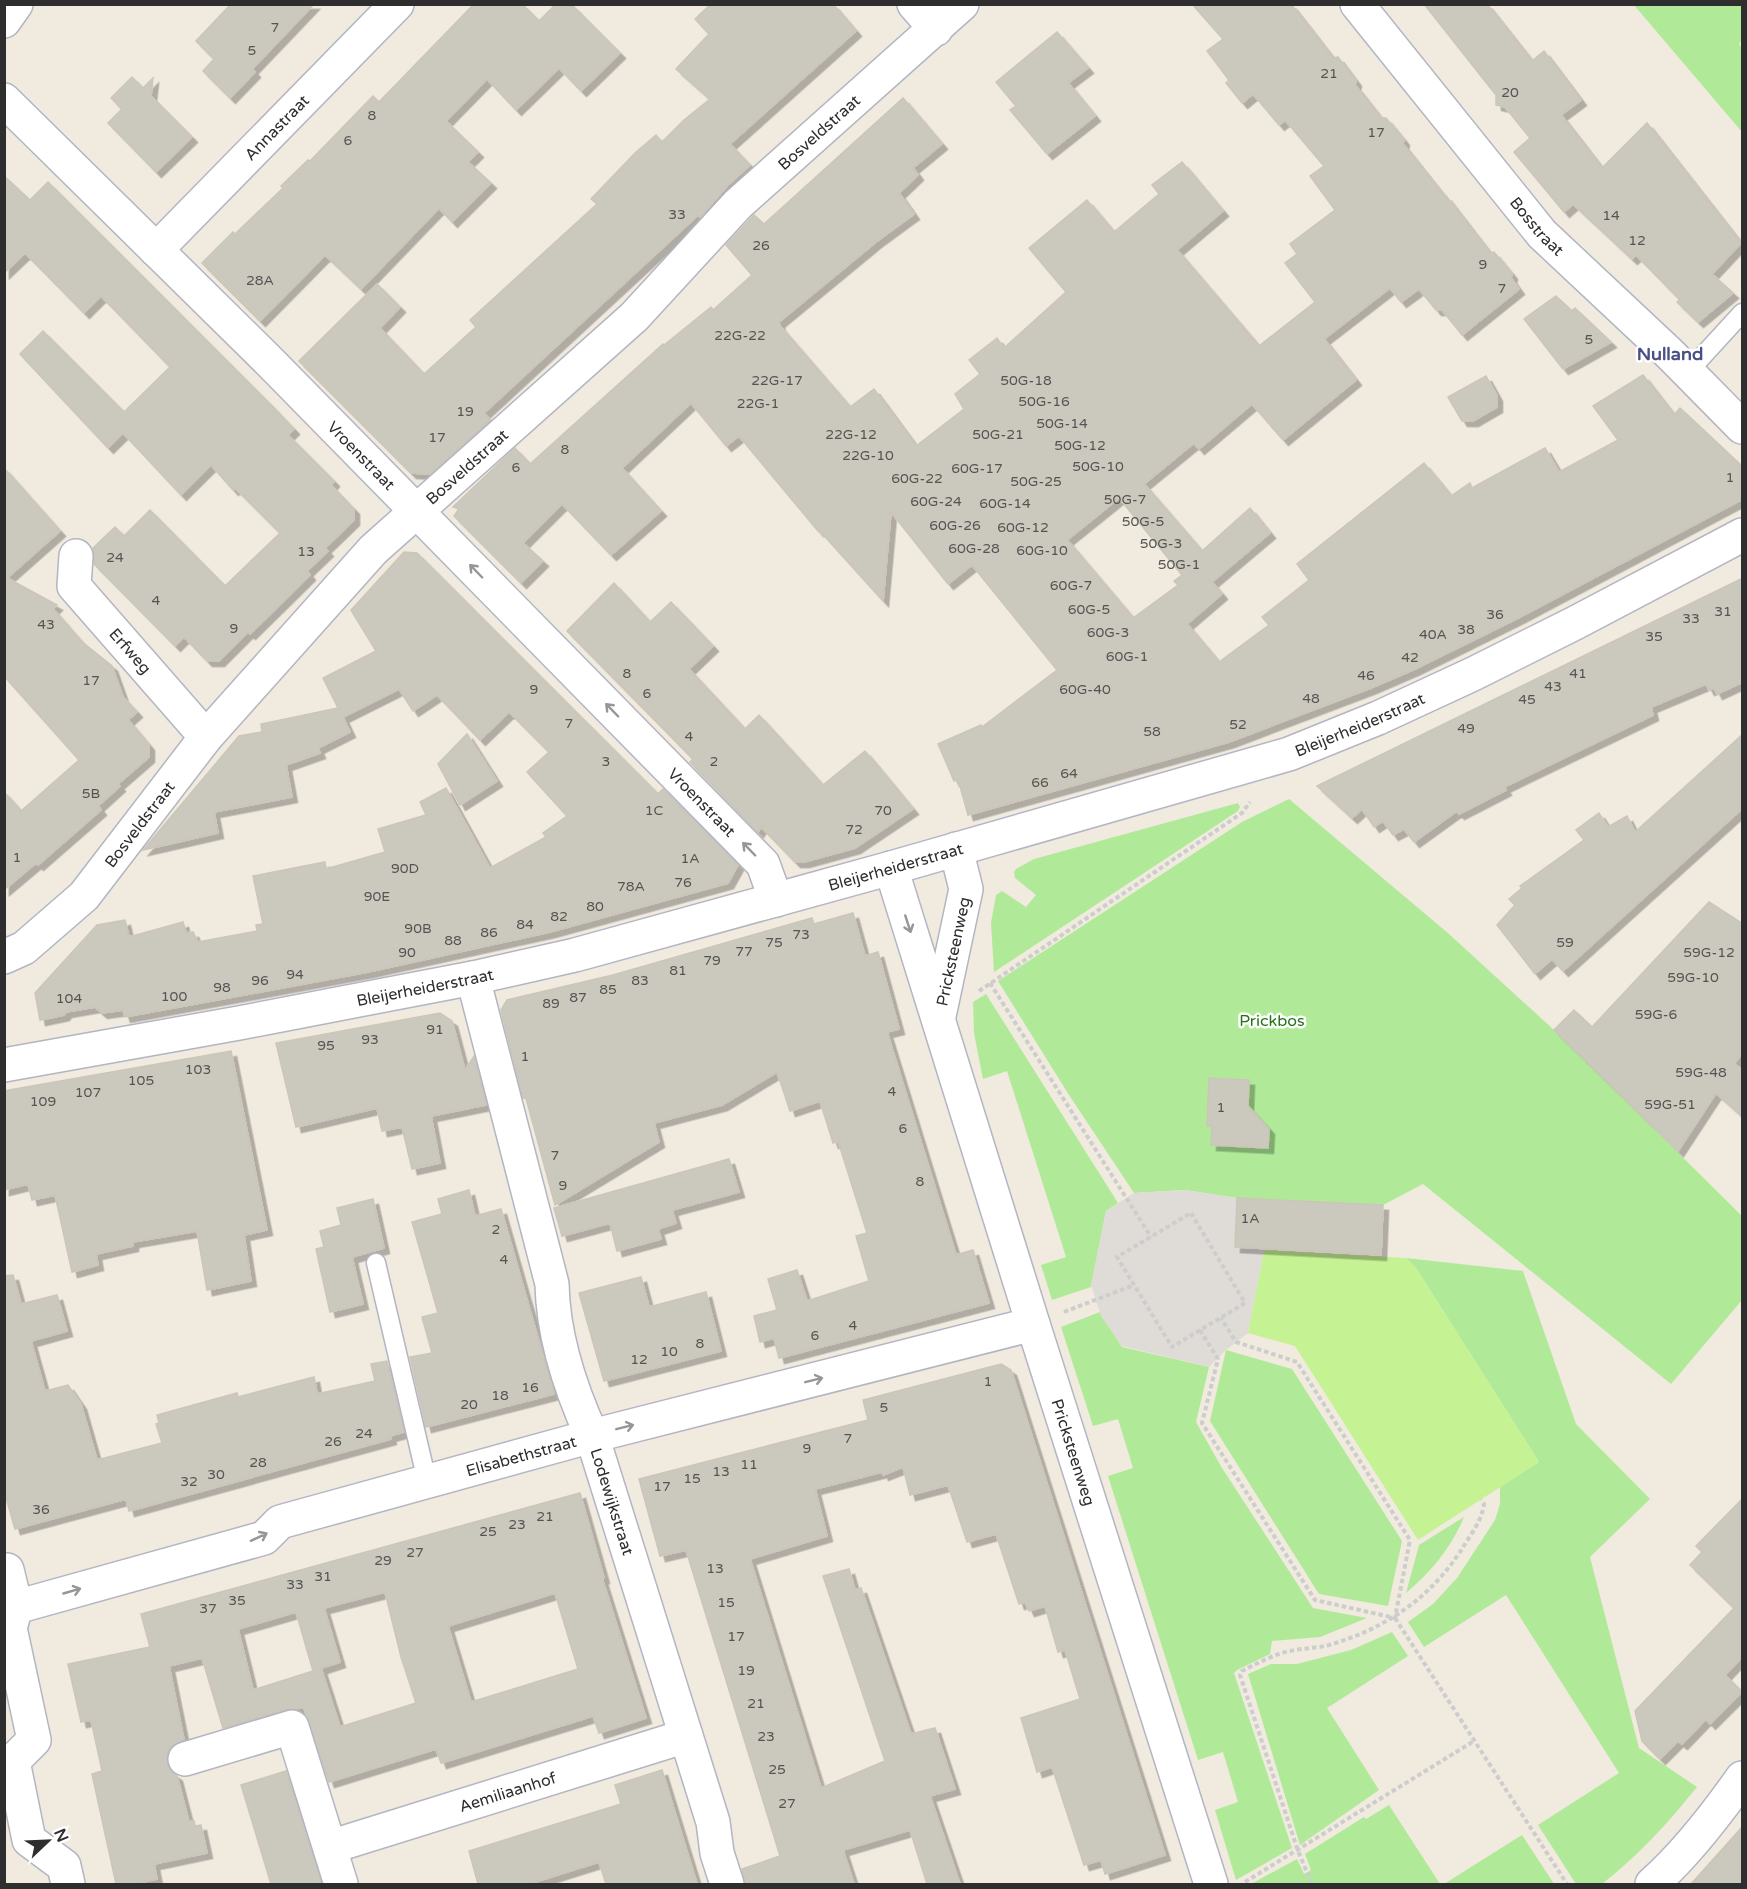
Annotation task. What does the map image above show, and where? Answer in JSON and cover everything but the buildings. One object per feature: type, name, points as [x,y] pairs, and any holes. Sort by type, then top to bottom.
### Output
[{"type":"street","points":[[4,21],[16,4]]},
{"type":"street","name":"Annastraat","points":[[156,250],[397,4]]},
{"type":"street","points":[[914,4],[936,29]]},
{"type":"street","name":"Bosveldstraat","points":[[4,957],[24,948],[84,896],[206,737],[373,550],[634,316],[738,204],[962,4]]},
{"type":"street","name":"Bosstraat","points":[[1357,4],[1542,234],[1743,427]]},
{"type":"street","name":"Vroenstraat","points":[[4,100],[417,511],[764,864],[776,900]]},
{"type":"street","name":"Bleijerheiderstraat","points":[[4,1065],[239,1023],[574,956],[1289,754],[1378,718],[1473,674],[1743,535]]},
{"type":"street","name":"Erfweg","points":[[76,556],[74,586],[206,737]]},
{"type":"street","name":"Pricksteenweg","points":[[938,1018],[966,889],[956,849]]},
{"type":"street","name":"Pricksteenweg","points":[[891,868],[1211,1884]]},
{"type":"street","name":"Lodewijkstraat","points":[[473,978],[552,1284],[553,1314],[574,1396],[592,1436],[713,1822],[717,1853],[727,1884]]},
{"type":"street","name":"Elisabethstraat","points":[[10,1621],[264,1538],[280,1522],[592,1436],[1033,1324]]},
{"type":"street","points":[[4,1570],[7,1570],[10,1621],[34,1740],[13,1761],[29,1840],[64,1866],[68,1884]]},
{"type":"street","points":[[185,1759],[292,1727],[341,1884]]},
{"type":"street","name":"Aemiliaanhof","points":[[330,1847],[686,1736]]},
{"type":"street","points":[[1652,1884],[1720,1809],[1743,1778]]},
{"type":"lane","points":[[1688,372],[1743,313]]},
{"type":"lane","points":[[376,1263],[427,1481]]},
{"type":"path","points":[[938,1018],[1242,813],[1255,796]]},
{"type":"path","points":[[990,983],[1151,1237]]},
{"type":"path","points":[[1191,1213],[1245,1303],[1172,1347],[1117,1257],[1151,1237],[1191,1213]]},
{"type":"path","points":[[1033,1324],[1134,1285]]},
{"type":"path","points":[[1221,1318],[1236,1342],[1297,1362],[1410,1539],[1395,1618],[1567,1884]]},
{"type":"path","points":[[1200,1330],[1218,1359],[1202,1423],[1315,1600],[1395,1618]]},
{"type":"path","points":[[1312,1884],[1298,1851],[1240,1675],[1242,1671],[1281,1653],[1329,1645],[1395,1618],[1414,1604],[1454,1560],[1483,1513],[1484,1504],[1481,1500]]},
{"type":"path","points":[[1241,1884],[1474,1741]]},
{"type":"green space","points":[[1634,5],[1742,5],[1742,40],[1739,44],[1742,48],[1742,132]]},
{"type":"green space","name":"Prickbos","points":[[1289,799],[1449,934],[1554,1030],[1742,1216],[1742,1300],[1671,1384],[1423,1184],[1383,1205],[1237,1198],[1185,1190],[1134,1193],[1069,1095],[998,981],[1242,822]]},
{"type":"green space","points":[[1238,803],[1240,807],[1238,811],[994,972],[991,923],[996,895],[1002,891],[1026,907],[1036,895],[1015,878],[1016,869],[1034,859]]},
{"type":"green space","points":[[986,994],[1118,1203],[1106,1211],[1091,1287],[1052,1300],[1041,1265],[1066,1257],[1007,1071],[983,1079],[974,1033],[973,1002]]},
{"type":"green space","points":[[1264,1250],[1406,1258],[1416,1268],[1539,1462],[1418,1540],[1295,1346],[1248,1333]]},
{"type":"green space","points":[[1406,1258],[1523,1271],[1576,1424],[1650,1499],[1590,1557],[1639,1748],[1697,1787],[1652,1838],[1602,1884],[1576,1884],[1538,1825],[1619,1773],[1506,1595],[1424,1647],[1408,1622],[1433,1604],[1457,1578],[1495,1520],[1500,1504],[1500,1487],[1539,1462],[1416,1268]]},
{"type":"green space","points":[[1100,1312],[1122,1347],[1209,1367],[1196,1422],[1222,1468],[1313,1608],[1367,1618],[1320,1637],[1272,1641],[1270,1654],[1234,1673],[1292,1848],[1236,1880],[1215,1810],[1238,1802],[1223,1752],[1198,1760],[1108,1476],[1133,1468],[1118,1419],[1093,1426],[1061,1327]]},
{"type":"green space","points":[[1226,1350],[1292,1369],[1402,1541],[1388,1606],[1319,1594],[1210,1421]]},
{"type":"green space","points":[[1464,1517],[1440,1558],[1406,1593],[1419,1545]]},
{"type":"green space","points":[[1392,1632],[1408,1656],[1327,1708],[1379,1790],[1300,1845],[1248,1674],[1271,1664],[1297,1664],[1351,1650]]},
{"type":"green space","points":[[1389,1805],[1440,1884],[1251,1884],[1297,1859],[1304,1874],[1311,1870],[1305,1854],[1364,1817],[1366,1819]]},
{"type":"green space","points":[[1522,1835],[1554,1884],[1444,1884]]},
{"type":"shaded area","points":[[1185,1190],[1237,1198],[1235,1247],[1264,1250],[1248,1333],[1209,1367],[1122,1346],[1101,1316],[1091,1285],[1106,1211],[1134,1193]]},
{"type":"district","name":"Nulland","points":[[1670,354]]}]
